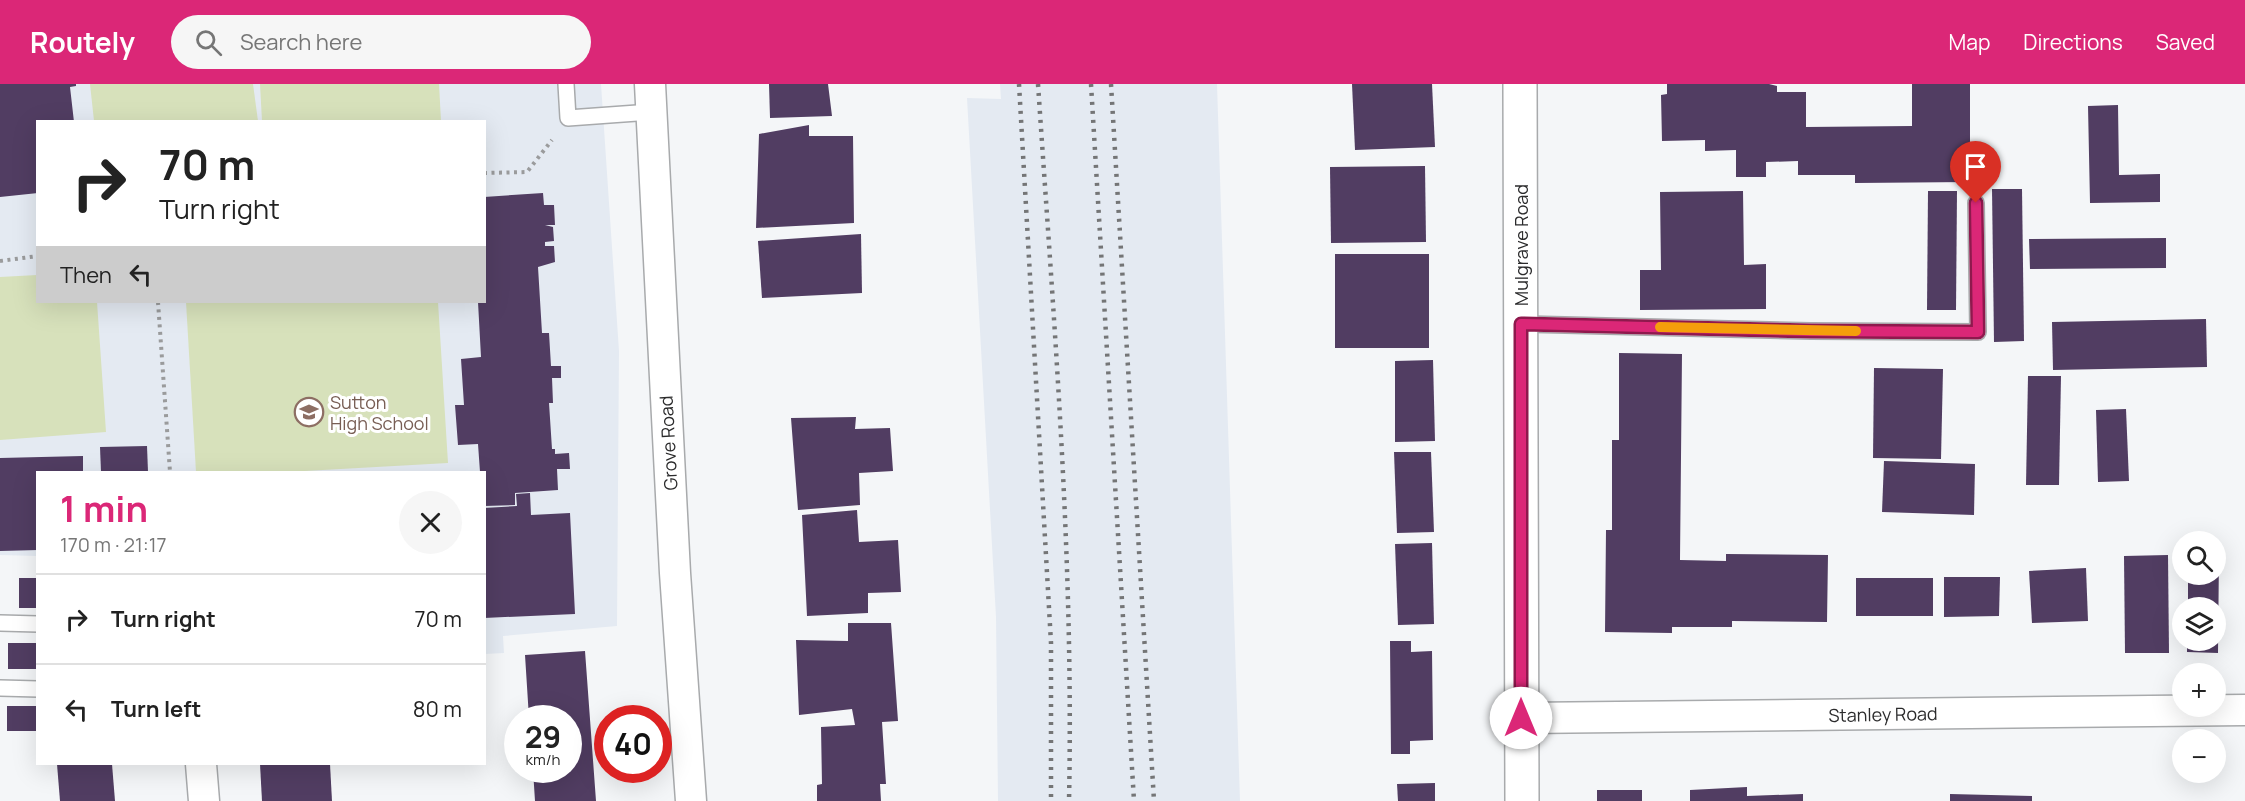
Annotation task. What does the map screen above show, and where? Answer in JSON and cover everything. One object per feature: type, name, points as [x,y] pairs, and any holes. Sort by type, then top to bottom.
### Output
[{"type":"street","name":"Mulgrave Road","points":[[1520,84],[1522,801]]},
{"type":"street","name":"Grove Road","points":[[650,98],[675,573],[691,801]]},
{"type":"street","name":"Stanley Road","points":[[1521,718],[2245,710]]},
{"type":"street","points":[[201,765],[204,801]]},
{"type":"lane","points":[[566,84],[568,118],[650,98]]},
{"type":"lane","points":[[1521,324],[1811,331],[1978,332],[1976,203]]},
{"type":"lane","points":[[0,623],[36,624]]},
{"type":"lane","points":[[0,688],[36,689]]},
{"type":"path","points":[[486,173],[527,172],[568,118]]},
{"type":"path","points":[[0,261],[36,256]]},
{"type":"path","points":[[158,303],[170,471]]},
{"type":"shaded area","name":"Sutton High School","points":[[0,84],[601,84],[619,351],[617,626],[503,636],[504,653],[486,654],[486,471],[36,471],[36,556],[0,555]]},
{"type":"shaded area","points":[[1000,84],[1217,84],[1240,801],[998,801],[996,617],[967,98],[1001,99]]},
{"type":"green space","points":[[90,84],[253,84],[258,120],[94,120]]},
{"type":"green space","points":[[260,84],[439,84],[441,120],[262,120]]},
{"type":"green space","points":[[36,275],[36,303],[97,303],[106,432],[0,440],[0,277]]},
{"type":"green space","points":[[186,303],[438,303],[448,463],[305,471],[196,471]]},
{"type":"building","points":[[0,84],[76,84],[70,87],[74,120],[36,120],[36,193],[0,197]]},
{"type":"building","points":[[769,84],[828,84],[832,116],[770,118]]},
{"type":"building","points":[[1352,84],[1432,84],[1435,147],[1355,150]]},
{"type":"building","points":[[1667,84],[1769,84],[1777,86],[1777,92],[1806,92],[1806,127],[1912,126],[1912,84],[1970,84],[1970,182],[1855,183],[1855,175],[1798,175],[1798,161],[1766,162],[1766,177],[1736,177],[1736,150],[1705,151],[1705,140],[1662,141],[1661,95],[1667,94]]},
{"type":"building","points":[[2118,105],[2119,175],[2160,174],[2160,202],[2090,203],[2088,106]]},
{"type":"building","points":[[809,125],[809,136],[853,136],[854,223],[756,228],[759,134]]},
{"type":"building","points":[[1425,166],[1426,242],[1331,243],[1330,167]]},
{"type":"building","points":[[1992,189],[2022,189],[2024,341],[1994,342]]},
{"type":"building","points":[[1743,191],[1744,265],[1766,264],[1766,309],[1640,310],[1640,270],[1661,270],[1660,192]]},
{"type":"building","points":[[1928,191],[1957,191],[1956,310],[1927,310]]},
{"type":"building","points":[[543,193],[544,205],[554,205],[555,225],[545,225],[553,227],[554,241],[545,242],[545,246],[554,246],[555,262],[538,267],[542,333],[549,333],[551,366],[561,366],[561,378],[552,378],[553,403],[549,403],[552,449],[555,449],[555,454],[569,453],[570,469],[557,469],[558,490],[515,493],[515,505],[486,506],[486,471],[480,471],[478,444],[458,445],[455,405],[464,405],[461,359],[481,357],[478,303],[486,303],[486,197]]},
{"type":"building","points":[[861,234],[862,293],[762,298],[758,241]]},
{"type":"building","points":[[2166,238],[2166,268],[2030,269],[2029,239]]},
{"type":"building","points":[[1335,254],[1429,254],[1429,348],[1335,348]]},
{"type":"building","points":[[2206,319],[2207,367],[2053,370],[2052,322]]},
{"type":"building","points":[[1619,353],[1682,354],[1680,560],[1726,561],[1726,554],[1828,555],[1827,622],[1732,621],[1732,627],[1672,627],[1672,633],[1605,632],[1606,530],[1612,530],[1612,440],[1619,440]]},
{"type":"building","points":[[1433,360],[1435,441],[1395,442],[1395,361]]},
{"type":"building","points":[[1874,368],[1943,369],[1941,459],[1873,458]]},
{"type":"building","points":[[2028,376],[2061,376],[2059,485],[2026,485]]},
{"type":"building","points":[[2126,409],[2129,481],[2098,482],[2096,410]]},
{"type":"building","points":[[856,417],[855,429],[890,428],[893,471],[859,473],[860,505],[798,510],[791,418]]},
{"type":"building","points":[[147,446],[148,471],[101,471],[100,447]]},
{"type":"building","points":[[1394,452],[1431,452],[1434,532],[1397,533]]},
{"type":"building","points":[[83,456],[83,471],[36,471],[36,550],[0,551],[0,458]]},
{"type":"building","points":[[1884,461],[1975,464],[1974,515],[1882,512]]},
{"type":"building","points":[[530,493],[531,515],[570,513],[575,614],[486,618],[486,508],[517,506],[516,494]]},
{"type":"building","points":[[857,510],[859,542],[898,540],[901,592],[868,593],[868,613],[807,616],[802,515]]},
{"type":"building","points":[[1432,543],[1434,624],[1398,625],[1395,544]]},
{"type":"building","points":[[2168,555],[2169,653],[2125,653],[2124,556]]},
{"type":"building","points":[[2086,568],[2088,621],[2032,623],[2029,571]]},
{"type":"building","points":[[1944,577],[2000,577],[1999,616],[1944,617]]},
{"type":"building","points":[[19,578],[36,578],[36,608],[19,608]]},
{"type":"building","points":[[1856,578],[1933,578],[1933,616],[1856,616]]},
{"type":"building","points":[[2188,585],[2219,585],[2219,597],[2188,597]]},
{"type":"building","points":[[848,623],[891,623],[898,721],[882,722],[886,784],[880,784],[881,801],[817,801],[817,785],[822,784],[821,727],[855,725],[852,709],[799,715],[796,640],[848,641]]},
{"type":"building","points":[[1390,641],[1411,641],[1411,652],[1432,651],[1433,740],[1410,741],[1410,754],[1391,754]]},
{"type":"building","points":[[8,643],[36,643],[36,669],[8,669]]},
{"type":"building","points":[[585,651],[596,801],[535,801],[534,783],[582,783],[582,705],[528,705],[525,655]]},
{"type":"building","points":[[2187,651],[2218,651],[2218,653]]},
{"type":"building","points":[[7,706],[36,706],[36,731],[7,731]]},
{"type":"building","points":[[57,765],[112,765],[115,801],[60,801]]},
{"type":"building","points":[[260,765],[330,765],[332,801],[262,801]]},
{"type":"building","points":[[1435,783],[1435,801],[1398,801],[1397,784]]},
{"type":"building","points":[[1747,787],[1747,796],[1803,794],[1803,801],[1690,801],[1690,790]]},
{"type":"building","points":[[1597,790],[1642,790],[1642,801],[1597,801]]},
{"type":"building","points":[[1950,794],[2032,796],[2032,801],[1950,801]]},
{"type":"railway","points":[[1019,84],[1051,643],[1051,801]]},
{"type":"railway","points":[[1038,84],[1066,532],[1070,711],[1069,801]]},
{"type":"railway","points":[[1091,84],[1134,801]]},
{"type":"railway","points":[[1111,84],[1154,801]]},
{"type":"slow traffic","points":[[1660,327],[1856,331]]},
{"type":"place","name":"Sutton High School","points":[[309,412]]},
{"type":"route","points":[[1521,718],[1521,324],[1811,331],[1978,332],[1976,203]]}]
